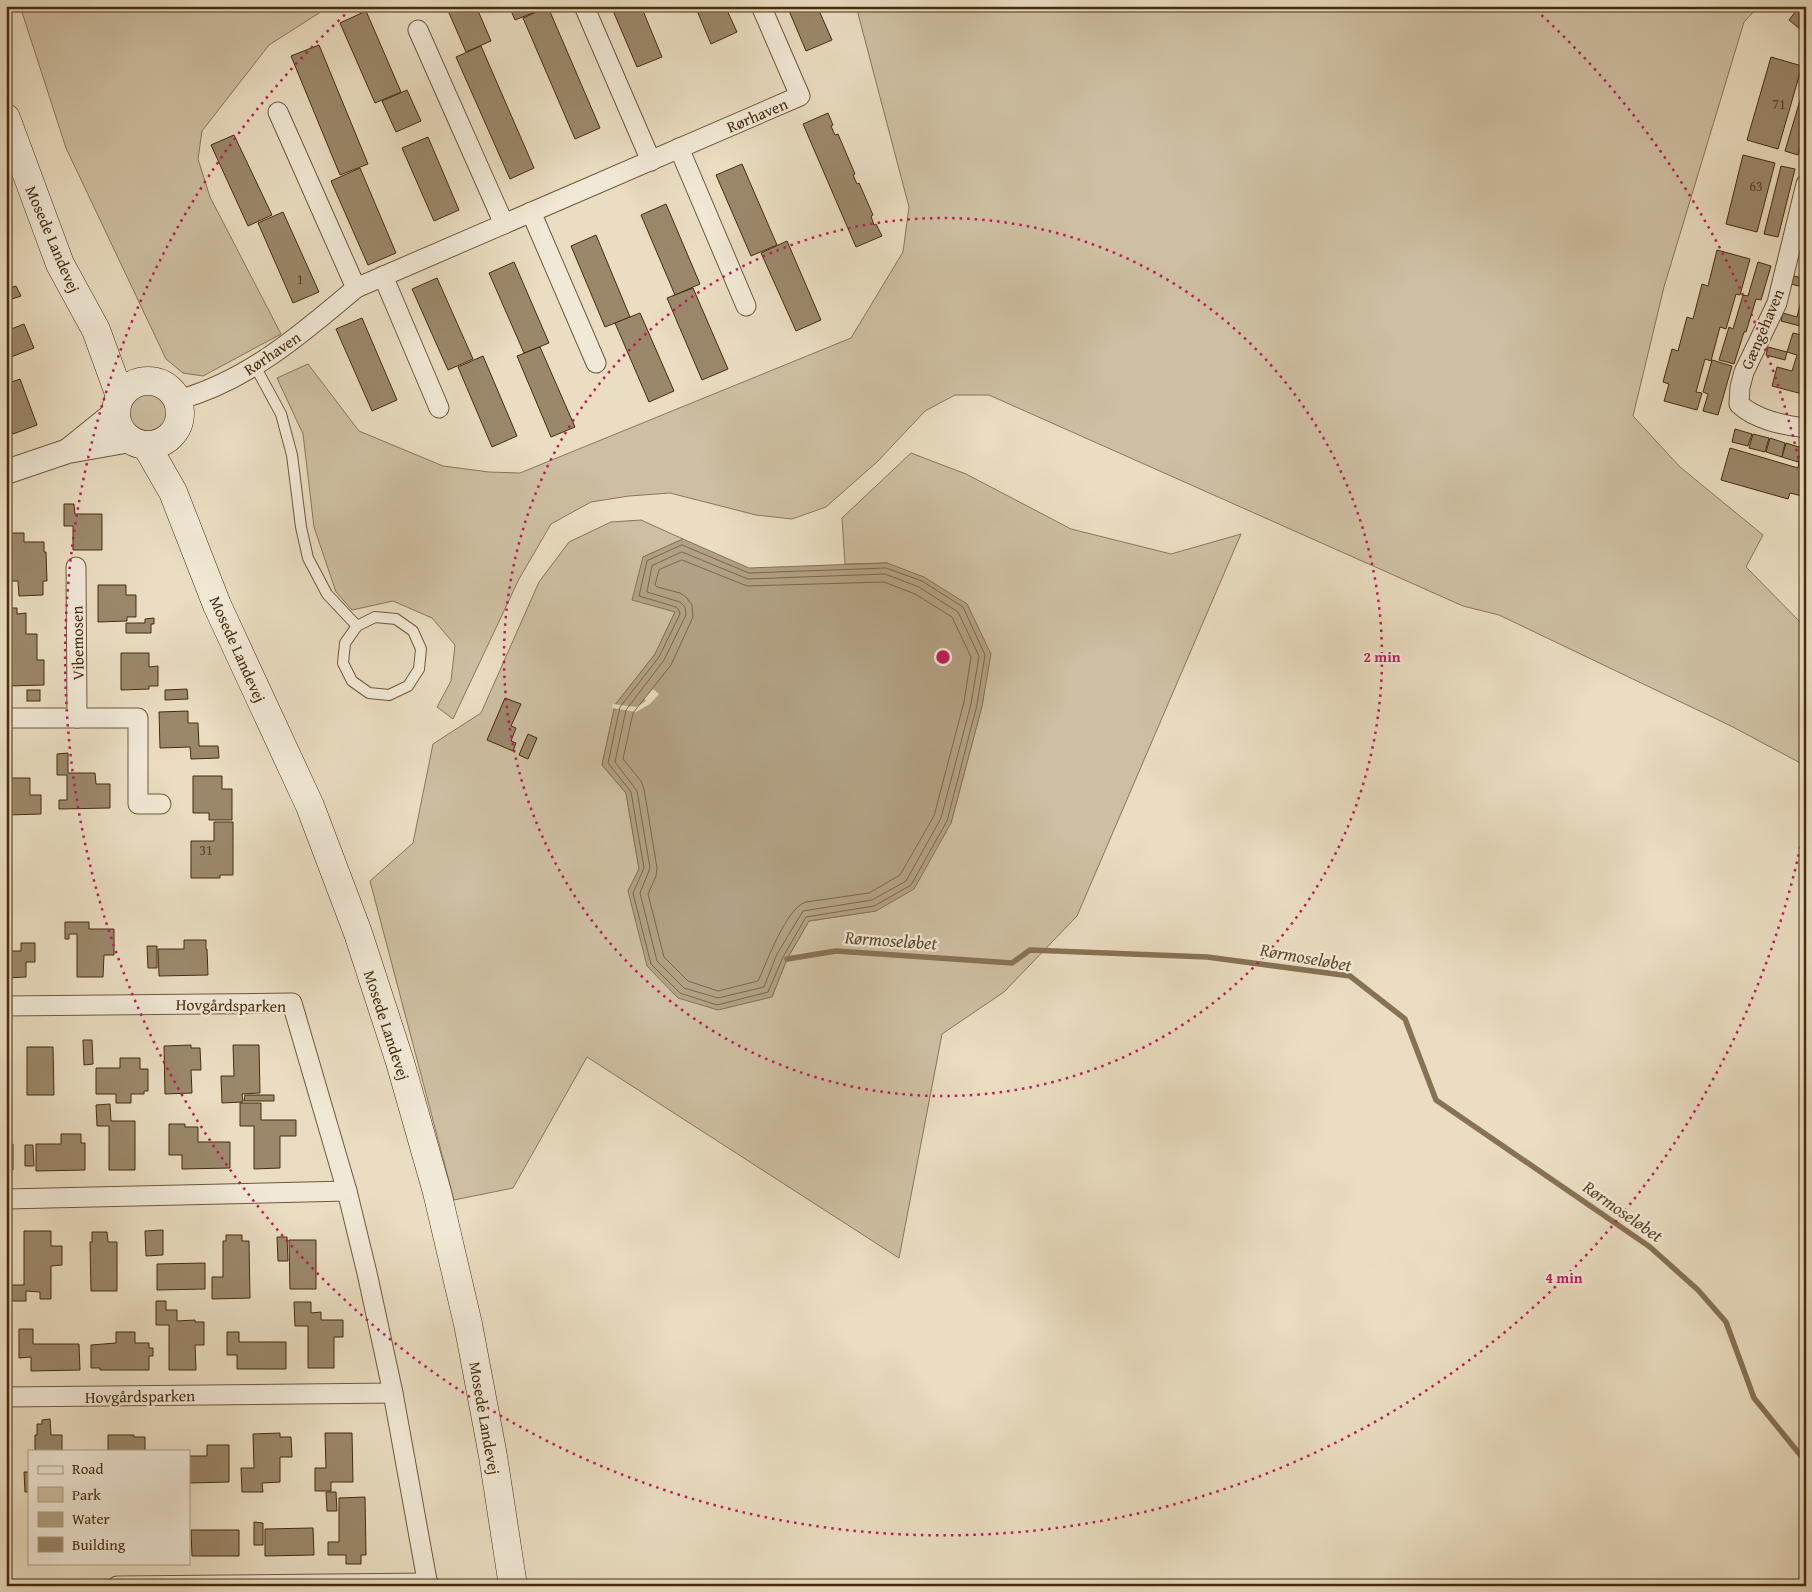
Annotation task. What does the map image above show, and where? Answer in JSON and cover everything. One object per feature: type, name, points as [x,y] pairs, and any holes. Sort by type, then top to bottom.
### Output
[{"type":"main road","name":"Mosede Landevej","points":[[6,118],[60,264],[96,330],[118,404]]},
{"type":"main road","name":"Mosede Landevej","points":[[96,330],[143,381]]},
{"type":"main road","points":[[143,381],[154,381],[172,391],[178,400],[180,419],[177,428],[164,441],[155,445],[138,443],[119,428],[118,404],[126,389],[134,384],[143,381]]},
{"type":"main road","name":"Mosede Landevej","points":[[171,436],[173,492]]},
{"type":"main road","name":"Mosede Landevej","points":[[138,443],[173,492],[217,604],[310,806],[358,933],[400,1062],[437,1192],[468,1324],[493,1456],[513,1586]]},
{"type":"street","points":[[584,6],[651,161]]},
{"type":"street","name":"Rørhaven","points":[[178,400],[202,394],[255,366],[299,336],[356,288],[800,96],[761,6]]},
{"type":"street","points":[[418,30],[504,224]]},
{"type":"street","points":[[278,112],[356,288]]},
{"type":"street","points":[[679,148],[746,306]]},
{"type":"street","name":"Gængehaven","points":[[1806,184],[1777,304],[1744,372],[1740,387],[1739,404],[1747,412],[1786,425],[1806,428]]},
{"type":"street","points":[[532,212],[596,363]]},
{"type":"street","points":[[383,276],[439,408]]},
{"type":"street","points":[[68,451],[118,404]]},
{"type":"street","points":[[6,472],[68,451],[138,443]]},
{"type":"street","name":"Vibemosen","points":[[76,567],[77,718]]},
{"type":"street","points":[[6,718],[138,718],[138,804],[162,804]]},
{"type":"street","name":"Hovgårdsparken","points":[[6,1006],[292,1003],[347,1191],[367,1273],[393,1393],[428,1584],[116,1586]]},
{"type":"street","points":[[6,1199],[347,1191]]},
{"type":"street","name":"Hovgårdsparken","points":[[6,1397],[393,1393]]},
{"type":"lane","points":[[255,366],[281,414],[292,455],[301,526],[308,558],[327,594],[357,626]]},
{"type":"lane","points":[[375,617],[396,619],[412,630],[421,649],[419,669],[408,686],[389,695],[376,694],[369,693],[352,681],[344,663],[344,649],[345,643],[357,626],[375,617]]},
{"type":"green space","points":[[20,6],[330,6],[269,45],[202,131],[198,159],[210,197],[281,334],[203,376],[183,373],[166,359],[66,148]]},
{"type":"green space","points":[[856,6],[1759,6],[1744,22],[1664,287],[1633,416],[1680,467],[1763,535],[1746,567],[1806,628],[1806,766],[1731,726],[1499,615],[1463,606],[989,395],[955,395],[925,411],[878,461],[826,507],[792,519],[756,515],[670,493],[629,496],[591,502],[551,524],[519,579],[453,719],[437,707],[451,681],[455,645],[432,618],[393,601],[352,610],[336,592],[314,527],[303,434],[277,378],[308,364],[359,431],[443,466],[489,472],[520,473],[851,338],[903,252],[909,207]]},
{"type":"green space","points":[[146,393],[158,397],[164,403],[168,415],[164,427],[158,433],[146,437],[134,433],[128,427],[124,415],[128,403],[134,397]]},
{"type":"green space","points":[[911,453],[966,474],[1071,529],[1171,554],[1241,534],[1077,916],[1004,992],[942,1034],[899,1258],[587,1057],[513,1188],[454,1200],[370,881],[413,843],[433,744],[481,713],[539,582],[569,542],[611,522],[641,520],[683,539],[643,557],[675,612],[655,654],[615,705],[602,765],[626,793],[639,869],[628,891],[772,997],[787,959],[809,921],[876,911],[951,823],[982,706],[990,654],[967,604],[887,563],[845,564],[842,518]]},
{"type":"water","points":[[683,539],[749,568],[887,563],[924,577],[967,604],[991,654],[982,706],[951,823],[914,889],[876,911],[809,921],[787,959],[772,997],[718,1010],[678,998],[647,966],[628,891],[639,869],[626,793],[602,765],[615,705],[655,654],[675,612],[632,600],[643,557]]},
{"type":"pier","points":[[653,689],[659,694],[650,704],[636,712],[612,708],[613,704],[636,707],[646,701],[644,698]]},
{"type":"building","points":[[446,6],[476,6],[491,41],[466,52]]},
{"type":"building","points":[[509,6],[538,6],[540,10],[515,20]]},
{"type":"building","points":[[611,6],[641,6],[662,57],[637,67]]},
{"type":"building","points":[[695,6],[725,6],[737,32],[711,44]]},
{"type":"building","points":[[787,6],[817,6],[832,40],[806,51]]},
{"type":"building","points":[[1800,6],[1806,6],[1806,34],[1789,20]]},
{"type":"building","points":[[548,7],[600,128],[575,139],[523,18]]},
{"type":"building","points":[[366,11],[401,92],[375,103],[340,23]]},
{"type":"building","points":[[319,45],[368,164],[340,175],[291,56]]},
{"type":"building","points":[[481,46],[534,168],[510,179],[456,57]]},
{"type":"building","points":[[1771,57],[1802,66],[1778,149],[1747,140]]},
{"type":"building","points":[[1806,80],[1806,128],[1798,155],[1785,151]]},
{"type":"building","points":[[407,90],[421,121],[396,132],[382,101]]},
{"type":"building","points":[[828,113],[833,125],[831,126],[835,135],[838,134],[855,174],[853,175],[857,184],[859,183],[873,215],[871,216],[874,225],[876,224],[882,236],[856,247],[803,124]]},
{"type":"building","points":[[234,135],[272,215],[248,226],[211,145]]},
{"type":"building","points":[[428,137],[459,210],[434,221],[402,148]]},
{"type":"building","points":[[1743,155],[1775,163],[1757,232],[1726,224]]},
{"type":"building","points":[[742,164],[777,245],[751,256],[716,175]]},
{"type":"building","points":[[1781,166],[1795,169],[1778,237],[1764,234]]},
{"type":"building","points":[[360,168],[396,253],[368,265],[331,181]]},
{"type":"building","points":[[666,204],[700,284],[675,295],[641,215]]},
{"type":"building","points":[[283,212],[319,292],[293,303],[258,223]]},
{"type":"building","points":[[596,235],[630,317],[605,327],[571,246]]},
{"type":"building","points":[[787,241],[821,320],[796,331],[761,253]]},
{"type":"building","points":[[1717,250],[1750,259],[1740,295],[1736,294],[1726,329],[1720,327],[1711,361],[1705,359],[1696,392],[1702,393],[1697,410],[1664,401],[1669,384],[1663,382],[1672,349],[1678,351],[1687,317],[1693,319],[1702,284],[1708,286]]},
{"type":"building","points":[[514,262],[549,343],[524,353],[489,273]]},
{"type":"building","points":[[1758,262],[1771,266],[1761,300],[1756,299],[1734,364],[1719,360],[1729,327],[1733,329],[1743,295],[1748,296]]},
{"type":"building","points":[[1794,276],[1806,279],[1806,288],[1791,284]]},
{"type":"building","points":[[437,278],[473,359],[448,370],[412,289]]},
{"type":"building","points":[[16,286],[21,296],[6,301],[6,289]]},
{"type":"building","points":[[693,288],[728,369],[702,380],[667,298]]},
{"type":"building","points":[[1802,297],[1806,298],[1806,319],[1802,318],[1800,326],[1781,321],[1783,313],[1797,317]]},
{"type":"building","points":[[640,313],[674,391],[649,402],[615,323]]},
{"type":"building","points":[[362,318],[397,400],[372,411],[336,329]]},
{"type":"building","points":[[24,324],[34,348],[6,359],[6,331]]},
{"type":"building","points":[[1793,333],[1806,336],[1806,395],[1772,386],[1777,367],[1792,371],[1797,355],[1787,352]]},
{"type":"building","points":[[540,347],[575,427],[551,437],[517,356]]},
{"type":"building","points":[[1768,347],[1787,352],[1785,360],[1766,355]]},
{"type":"building","points":[[483,356],[517,436],[492,447],[458,367]]},
{"type":"building","points":[[1712,360],[1732,366],[1718,415],[1703,411],[1708,394],[1703,392]]},
{"type":"building","points":[[20,379],[37,425],[13,434],[6,416],[6,384]]},
{"type":"building","points":[[1735,429],[1752,434],[1748,446],[1732,442]]},
{"type":"building","points":[[1753,434],[1769,438],[1765,452],[1749,448]]},
{"type":"building","points":[[1770,438],[1785,443],[1782,457],[1766,452]]},
{"type":"building","points":[[1804,441],[1806,442],[1806,456],[1800,455]]},
{"type":"building","points":[[1786,443],[1802,448],[1798,462],[1782,457]]},
{"type":"building","points":[[1730,448],[1798,468],[1799,461],[1806,463],[1806,497],[1790,493],[1788,499],[1721,480]]},
{"type":"building","points":[[64,504],[74,504],[75,514],[102,514],[102,550],[73,550],[73,526],[64,526]]},
{"type":"building","points":[[11,533],[24,533],[24,542],[44,542],[47,581],[43,581],[43,595],[19,596],[18,581],[10,581],[10,573],[6,573],[6,559],[10,558],[9,553],[12,553]]},
{"type":"building","points":[[98,585],[126,585],[126,595],[136,595],[136,617],[127,617],[127,621],[98,622]]},
{"type":"building","points":[[6,608],[17,608],[17,614],[26,613],[26,634],[37,634],[37,660],[44,660],[44,685],[9,686],[10,633],[6,633]]},
{"type":"building","points":[[154,618],[154,624],[151,624],[151,633],[126,633],[126,623],[145,623],[145,619]]},
{"type":"building","points":[[121,653],[149,653],[149,667],[158,666],[158,686],[149,686],[149,689],[121,690]]},
{"type":"building","points":[[187,689],[188,699],[165,700],[165,690]]},
{"type":"building","points":[[27,690],[40,690],[40,701],[27,701]]},
{"type":"building","points":[[505,698],[521,704],[511,726],[516,728],[511,741],[516,743],[513,751],[487,740]]},
{"type":"building","points":[[188,711],[188,723],[198,723],[199,746],[218,746],[219,758],[191,759],[190,747],[160,748],[159,712]]},
{"type":"building","points":[[528,734],[537,738],[528,759],[519,755]]},
{"type":"building","points":[[68,753],[68,773],[95,773],[96,784],[110,784],[110,808],[59,809],[59,800],[67,800],[67,775],[57,775],[57,754]]},
{"type":"building","points":[[193,776],[222,776],[222,789],[232,789],[232,820],[209,820],[209,813],[193,813]]},
{"type":"building","points":[[6,778],[30,778],[30,795],[41,795],[41,814],[6,815]]},
{"type":"building","points":[[214,822],[233,822],[233,875],[220,875],[220,878],[191,878],[191,841],[214,841]]},
{"type":"building","points":[[65,922],[89,922],[89,929],[114,929],[114,955],[104,955],[103,977],[77,977],[77,934],[69,934],[69,939],[65,939]]},
{"type":"building","points":[[184,940],[206,940],[208,975],[159,976],[158,949],[184,949]]},
{"type":"building","points":[[21,943],[35,943],[35,962],[26,962],[26,977],[6,978],[6,951],[21,951]]},
{"type":"building","points":[[147,946],[157,946],[157,968],[148,968]]},
{"type":"building","points":[[83,1040],[92,1040],[93,1064],[84,1065]]},
{"type":"building","points":[[191,1045],[191,1048],[200,1048],[201,1070],[191,1070],[192,1093],[165,1094],[164,1046]]},
{"type":"building","points":[[233,1045],[259,1045],[260,1093],[242,1094],[243,1102],[222,1103],[221,1076],[234,1076]]},
{"type":"building","points":[[27,1047],[53,1047],[54,1095],[27,1095]]},
{"type":"building","points":[[120,1058],[140,1058],[140,1069],[148,1069],[148,1091],[144,1091],[144,1094],[131,1094],[131,1103],[116,1103],[116,1094],[96,1094],[96,1068],[120,1068]]},
{"type":"building","points":[[245,1095],[274,1095],[274,1101],[244,1101]]},
{"type":"building","points":[[240,1103],[261,1103],[261,1120],[296,1120],[296,1136],[280,1136],[280,1168],[254,1169],[254,1126],[240,1126]]},
{"type":"building","points":[[110,1104],[111,1121],[135,1121],[135,1170],[109,1170],[109,1126],[97,1126],[96,1105]]},
{"type":"building","points":[[169,1124],[185,1124],[185,1127],[198,1127],[198,1142],[230,1142],[230,1168],[182,1169],[182,1155],[169,1155]]},
{"type":"building","points":[[61,1134],[81,1134],[81,1143],[85,1143],[85,1170],[36,1171],[36,1144],[61,1144]]},
{"type":"building","points":[[6,1144],[13,1144],[13,1170],[6,1171]]},
{"type":"building","points":[[25,1145],[33,1145],[34,1166],[25,1166]]},
{"type":"building","points":[[163,1230],[163,1255],[146,1256],[145,1231]]},
{"type":"building","points":[[24,1231],[51,1231],[51,1246],[62,1246],[62,1265],[51,1266],[51,1299],[40,1299],[40,1292],[26,1291],[26,1301],[12,1301],[12,1285],[24,1285]]},
{"type":"building","points":[[92,1232],[107,1232],[108,1242],[117,1242],[117,1291],[91,1291],[90,1242],[92,1242]]},
{"type":"building","points":[[226,1235],[242,1235],[242,1241],[249,1241],[250,1298],[212,1299],[212,1277],[223,1277],[223,1241],[226,1241]]},
{"type":"building","points":[[277,1237],[287,1237],[288,1261],[278,1261]]},
{"type":"building","points":[[289,1240],[316,1240],[316,1289],[290,1289]]},
{"type":"building","points":[[205,1263],[205,1289],[157,1290],[157,1264]]},
{"type":"building","points":[[156,1301],[166,1301],[166,1310],[177,1310],[177,1321],[195,1320],[195,1322],[204,1322],[204,1345],[195,1345],[196,1370],[169,1370],[169,1325],[156,1325]]},
{"type":"building","points":[[294,1302],[311,1302],[311,1313],[321,1312],[321,1320],[343,1320],[343,1337],[334,1337],[334,1368],[308,1368],[308,1326],[295,1326]]},
{"type":"building","points":[[19,1329],[33,1329],[33,1344],[79,1344],[80,1370],[31,1371],[31,1357],[19,1358]]},
{"type":"building","points":[[116,1332],[135,1332],[135,1343],[149,1343],[149,1348],[153,1348],[153,1356],[149,1356],[149,1370],[100,1370],[100,1368],[91,1368],[91,1345],[116,1343]]},
{"type":"building","points":[[227,1332],[239,1332],[239,1342],[286,1342],[286,1369],[237,1369],[237,1355],[227,1355]]},
{"type":"building","points":[[50,1419],[51,1435],[62,1435],[62,1450],[35,1450],[37,1424],[42,1424],[42,1420]]},
{"type":"building","points":[[280,1433],[280,1437],[291,1437],[292,1457],[280,1457],[280,1482],[262,1483],[263,1492],[242,1492],[241,1468],[254,1468],[253,1434]]},
{"type":"building","points":[[325,1433],[352,1433],[353,1482],[331,1482],[331,1491],[315,1491],[315,1468],[326,1468]]},
{"type":"building","points":[[108,1435],[145,1437],[145,1450],[108,1450]]},
{"type":"building","points":[[207,1445],[229,1445],[229,1482],[190,1483],[190,1456],[207,1456]]},
{"type":"building","points":[[24,1472],[28,1472],[28,1492],[25,1492]]},
{"type":"building","points":[[326,1492],[336,1492],[337,1511],[327,1511]]},
{"type":"building","points":[[365,1497],[366,1555],[361,1555],[361,1564],[346,1564],[346,1555],[328,1555],[328,1542],[339,1542],[339,1498]]},
{"type":"building","points":[[254,1522],[263,1523],[263,1545],[254,1545]]},
{"type":"building","points":[[313,1528],[314,1555],[265,1556],[265,1529]]},
{"type":"building","points":[[191,1530],[239,1530],[239,1556],[192,1556]]},
{"type":"waterway","name":"Rørmoseløbet","points":[[787,959],[836,951],[1012,963],[1030,950],[1207,957],[1350,976],[1405,1019],[1436,1100],[1650,1247],[1698,1290],[1726,1322],[1754,1398],[1806,1462]]}]
